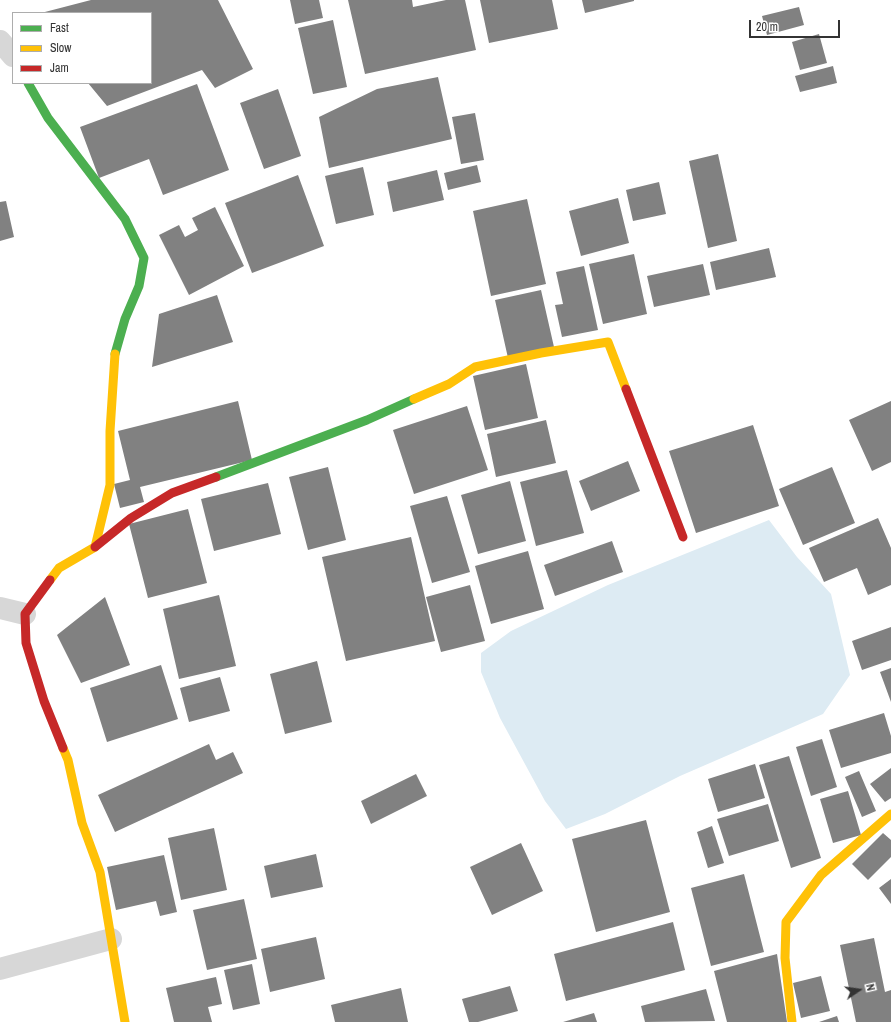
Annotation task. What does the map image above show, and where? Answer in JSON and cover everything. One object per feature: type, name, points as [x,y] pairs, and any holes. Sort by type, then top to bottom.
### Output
[{"type":"street","points":[[0,41],[12,55]]},
{"type":"street","points":[[29,84],[48,118],[125,219],[144,258],[139,286],[126,319],[114,358],[110,485],[95,547]]},
{"type":"street","points":[[125,1022],[100,872],[82,823],[68,760],[44,701],[26,643],[25,614],[59,568],[95,547],[131,518],[172,493],[366,420],[449,384],[475,368],[541,353],[608,342],[682,537]]},
{"type":"street","points":[[0,608],[25,614]]},
{"type":"street","points":[[792,1022],[786,958],[786,922],[821,875],[891,814]]},
{"type":"street","points":[[0,968],[111,939]]},
{"type":"shaded area","points":[[769,520],[797,557],[831,594],[850,675],[823,714],[680,776],[605,814],[566,829],[545,801],[500,718],[481,672],[481,653],[511,631],[608,585]]},
{"type":"building","points":[[91,0],[218,0],[253,69],[215,88],[202,70],[107,106],[89,84],[152,84],[152,12],[45,12]]},
{"type":"building","points":[[290,0],[319,0],[323,18],[295,24]]},
{"type":"building","points":[[348,0],[412,0],[413,7],[446,0],[465,0],[476,50],[365,74]]},
{"type":"building","points":[[480,0],[552,0],[558,29],[489,43]]},
{"type":"building","points":[[582,0],[634,0],[634,1],[585,13]]},
{"type":"building","points":[[799,7],[804,25],[767,35],[762,16]]},
{"type":"building","points":[[333,20],[347,87],[313,94],[298,28]]},
{"type":"building","points":[[819,34],[827,63],[800,70],[792,42]]},
{"type":"building","points":[[833,66],[837,83],[800,92],[795,76]]},
{"type":"building","points":[[438,77],[452,139],[329,168],[319,117],[377,89]]},
{"type":"building","points":[[197,84],[229,170],[163,195],[149,159],[99,178],[80,127]]},
{"type":"building","points":[[278,89],[301,156],[264,169],[240,103]]},
{"type":"building","points":[[475,113],[484,160],[461,164],[452,117]]},
{"type":"building","points":[[718,154],[737,241],[708,248],[689,161]]},
{"type":"building","points":[[477,165],[481,182],[448,190],[444,173]]},
{"type":"building","points":[[363,167],[374,215],[336,224],[325,176]]},
{"type":"building","points":[[437,170],[444,200],[393,212],[387,182]]},
{"type":"building","points":[[298,175],[324,246],[252,273],[225,203]]},
{"type":"building","points":[[659,182],[666,214],[633,221],[626,190]]},
{"type":"building","points":[[618,198],[629,243],[581,256],[569,211]]},
{"type":"building","points":[[527,199],[546,284],[491,296],[473,211]]},
{"type":"building","points":[[6,201],[14,237],[0,241],[0,202]]},
{"type":"building","points":[[215,207],[244,266],[189,295],[159,235],[179,225],[185,237],[198,230],[192,218]]},
{"type":"building","points":[[769,248],[776,277],[716,290],[710,262]]},
{"type":"building","points":[[634,254],[647,314],[603,324],[589,264]]},
{"type":"building","points":[[703,264],[710,295],[654,307],[647,276]]},
{"type":"building","points":[[584,266],[598,330],[562,337],[555,305],[563,304],[556,272]]},
{"type":"building","points":[[541,290],[554,347],[508,358],[495,300]]},
{"type":"building","points":[[217,295],[233,342],[152,367],[159,314]]},
{"type":"building","points":[[526,364],[538,418],[485,430],[473,376]]},
{"type":"building","points":[[238,401],[252,460],[140,487],[144,502],[120,508],[114,484],[130,480],[118,431]]},
{"type":"building","points":[[891,401],[891,462],[872,471],[849,420]]},
{"type":"building","points":[[467,406],[488,470],[414,494],[393,430]]},
{"type":"building","points":[[546,420],[556,463],[496,477],[487,434]]},
{"type":"building","points":[[753,425],[779,506],[696,533],[669,451]]},
{"type":"building","points":[[628,461],[640,491],[591,511],[579,481]]},
{"type":"building","points":[[328,467],[346,540],[308,550],[289,477]]},
{"type":"building","points":[[832,467],[855,523],[803,545],[779,489]]},
{"type":"building","points":[[567,470],[584,533],[536,546],[520,482]]},
{"type":"building","points":[[510,481],[526,541],[478,554],[461,495]]},
{"type":"building","points":[[268,483],[281,534],[214,551],[201,499]]},
{"type":"building","points":[[447,496],[470,572],[432,583],[410,506]]},
{"type":"building","points":[[188,509],[207,583],[148,598],[129,524]]},
{"type":"building","points":[[878,518],[891,548],[891,585],[868,595],[857,568],[824,582],[809,548]]},
{"type":"building","points":[[411,537],[435,641],[346,661],[322,557]]},
{"type":"building","points":[[612,541],[623,572],[555,596],[544,565]]},
{"type":"building","points":[[528,551],[544,609],[491,624],[475,566]]},
{"type":"building","points":[[470,585],[485,641],[441,652],[426,597]]},
{"type":"building","points":[[219,595],[236,666],[179,679],[163,609]]},
{"type":"building","points":[[105,597],[130,665],[81,683],[57,635]]},
{"type":"building","points":[[891,627],[891,660],[862,670],[852,641]]},
{"type":"building","points":[[317,661],[332,722],[285,734],[270,674]]},
{"type":"building","points":[[161,665],[178,719],[107,742],[90,688]]},
{"type":"building","points":[[891,668],[891,702],[880,672]]},
{"type":"building","points":[[220,677],[230,711],[189,722],[180,688]]},
{"type":"building","points":[[884,713],[891,736],[891,753],[841,768],[829,730]]},
{"type":"building","points":[[822,739],[837,787],[811,796],[796,747]]},
{"type":"building","points":[[209,744],[216,760],[233,752],[243,773],[115,832],[98,795]]},
{"type":"building","points":[[789,756],[821,858],[791,868],[759,765]]},
{"type":"building","points":[[755,764],[765,798],[718,812],[708,779]]},
{"type":"building","points":[[891,768],[891,798],[885,802],[870,784]]},
{"type":"building","points":[[859,771],[876,811],[862,817],[845,777]]},
{"type":"building","points":[[416,774],[427,796],[371,824],[361,801]]},
{"type":"building","points":[[848,791],[861,835],[833,843],[820,799]]},
{"type":"building","points":[[768,804],[779,841],[729,856],[717,819]]},
{"type":"building","points":[[646,820],[670,912],[596,932],[572,839]]},
{"type":"building","points":[[712,826],[724,863],[708,868],[697,832]]},
{"type":"building","points":[[214,828],[227,890],[181,900],[168,838]]},
{"type":"building","points":[[883,833],[891,840],[891,857],[868,880],[852,864]]},
{"type":"building","points":[[521,843],[543,891],[492,915],[470,867]]},
{"type":"building","points":[[316,854],[323,887],[271,898],[264,866]]},
{"type":"building","points":[[164,855],[177,912],[160,916],[156,901],[116,910],[107,867]]},
{"type":"building","points":[[744,874],[764,952],[711,966],[691,888]]},
{"type":"building","points":[[891,879],[891,904],[879,888]]},
{"type":"building","points":[[244,899],[257,959],[207,970],[193,910]]},
{"type":"building","points":[[673,922],[685,970],[566,1001],[554,954]]},
{"type":"building","points":[[316,937],[325,979],[270,992],[261,949]]},
{"type":"building","points":[[874,938],[885,992],[891,990],[891,1022],[856,1022],[840,945]]},
{"type":"building","points":[[777,954],[787,1022],[727,1022],[714,971]]},
{"type":"building","points":[[252,964],[260,1004],[233,1010],[224,970]]},
{"type":"building","points":[[821,976],[830,1011],[801,1018],[793,983]]},
{"type":"building","points":[[216,977],[222,1004],[208,1007],[212,1022],[174,1022],[166,988]]},
{"type":"building","points":[[510,986],[518,1011],[478,1022],[469,1022],[462,999]]},
{"type":"building","points":[[401,988],[408,1022],[335,1022],[331,1005]]},
{"type":"building","points":[[706,989],[715,1021],[645,1022],[641,1006]]},
{"type":"building","points":[[594,1013],[597,1022],[563,1022]]},
{"type":"building","points":[[837,1016],[839,1022],[819,1022]]},
{"type":"traffic: fast","points":[[29,84],[48,118],[125,219],[144,258],[139,286],[125,319],[115,354]]},
{"type":"traffic: fast","points":[[216,477],[367,420],[414,399]]},
{"type":"traffic: slow","points":[[414,399],[449,384],[475,367],[541,353],[608,342],[626,389]]},
{"type":"traffic: slow","points":[[50,580],[59,568],[95,547],[110,485],[110,431],[115,354]]},
{"type":"traffic: slow","points":[[63,748],[68,760],[82,823],[100,872],[125,1022]]},
{"type":"traffic: slow","points":[[792,1022],[785,958],[786,922],[821,875],[891,814]]},
{"type":"traffic: jam","points":[[626,389],[683,537]]},
{"type":"traffic: jam","points":[[95,547],[131,518],[172,493],[216,477]]},
{"type":"traffic: jam","points":[[50,580],[25,614],[26,643],[44,701],[63,748]]}]
